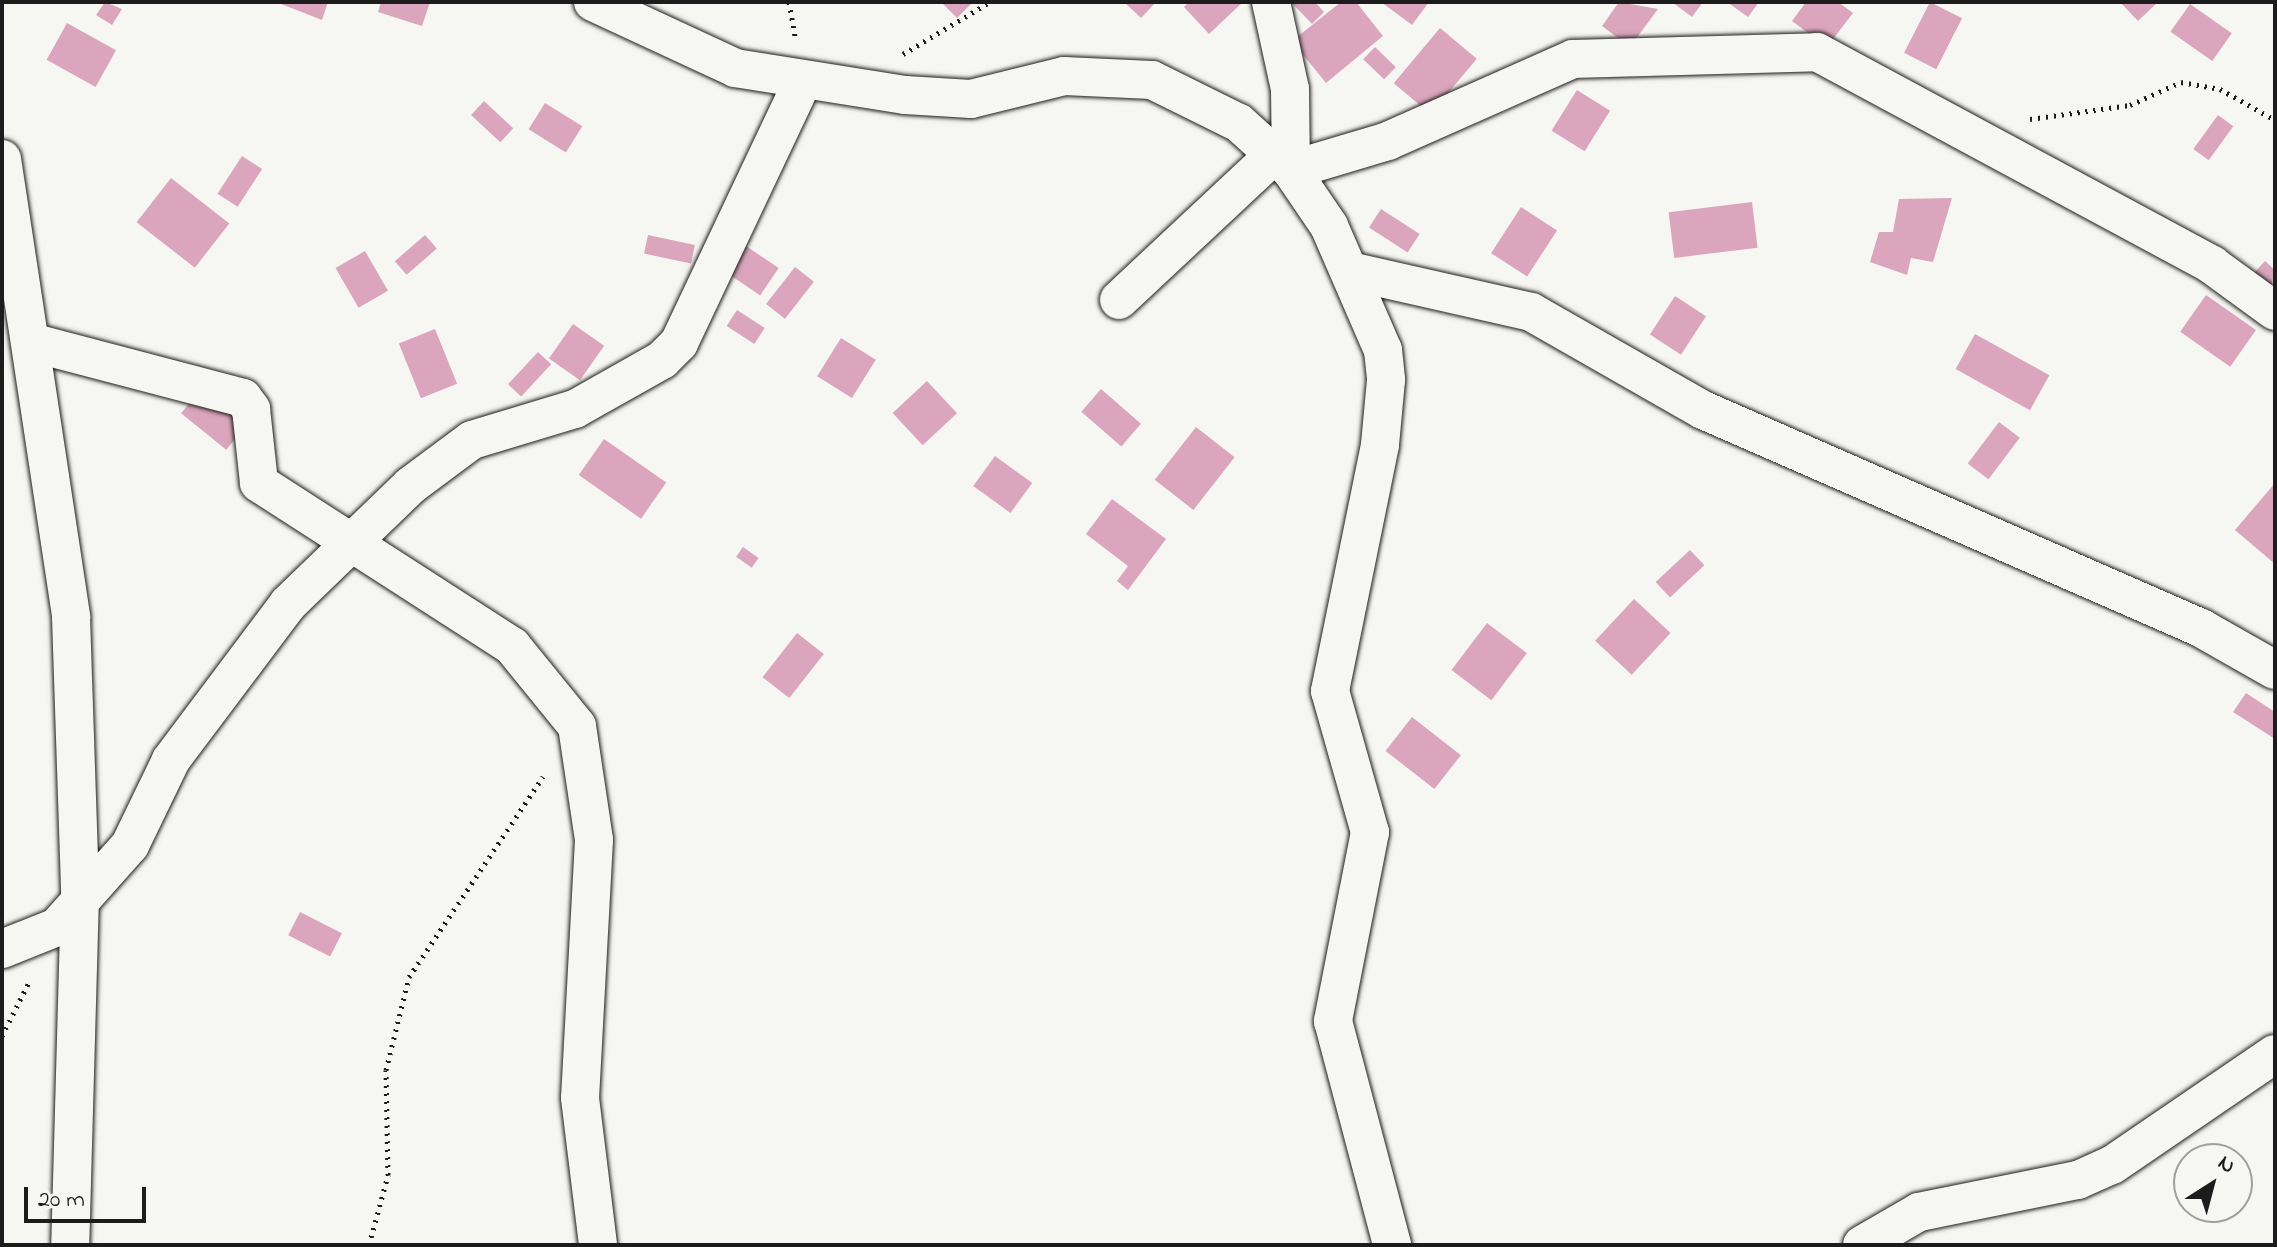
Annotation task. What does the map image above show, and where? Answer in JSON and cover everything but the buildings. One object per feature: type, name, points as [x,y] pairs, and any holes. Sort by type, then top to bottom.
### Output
[{"type":"street","points":[[593,2],[735,68],[820,83],[971,99],[1064,76],[1152,80],[1197,96],[1282,163],[1354,272],[1383,350],[1386,380],[1380,445],[1330,691],[1370,832],[1332,1011],[1338,1057],[1392,1245]]},
{"type":"street","points":[[1271,2],[1290,89],[1282,163]]},
{"type":"street","points":[[1119,300],[1282,163],[1337,160],[1558,64],[1607,53],[1817,52],[1969,129],[2212,265],[2275,311]]},
{"type":"street","points":[[2,949],[57,927],[80,895],[146,822],[171,760],[201,716],[288,604],[352,539],[472,440],[575,409],[662,360],[693,319],[820,83]]},
{"type":"street","points":[[2,159],[34,343],[71,617],[80,895],[70,1245]]},
{"type":"street","points":[[1354,272],[1531,312],[1703,410],[2201,628],[2275,670]]},
{"type":"street","points":[[34,343],[230,389],[251,409],[259,483],[352,539],[512,646],[577,726],[594,840],[580,1098],[598,1245]]},
{"type":"street","points":[[1862,1245],[1919,1212],[2078,1180],[2112,1165],[2275,1054]]},
{"type":"path","points":[[820,83],[944,35],[990,2]]},
{"type":"path","points":[[1969,129],[2078,117],[2130,105],[2181,82],[2220,89],[2275,120]]},
{"type":"path","points":[[369,1245],[388,1175],[386,1070],[409,977],[577,726]]}]
